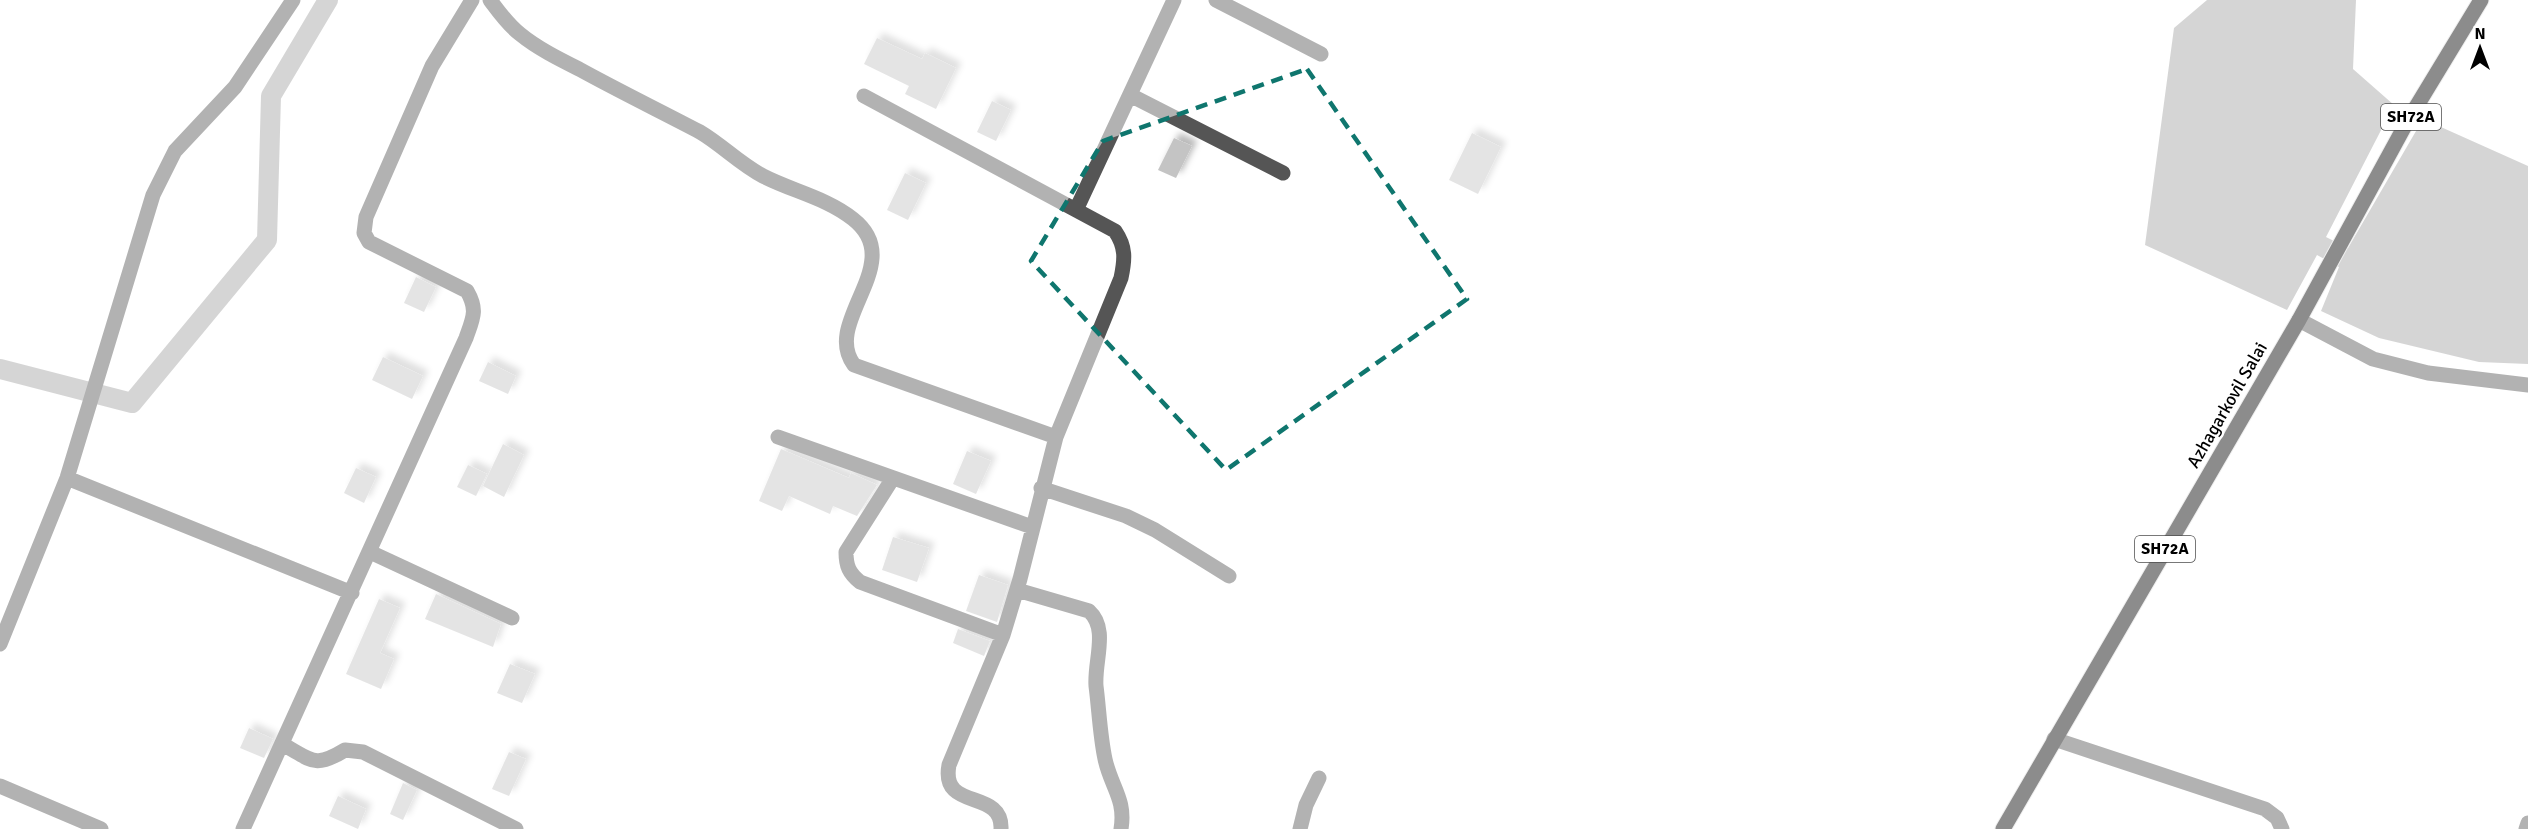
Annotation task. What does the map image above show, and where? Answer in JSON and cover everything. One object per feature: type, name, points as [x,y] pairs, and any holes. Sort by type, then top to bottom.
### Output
[{"type":"main road","name":"Azhagarkovil Salai","points":[[2004,829],[2054,739],[2299,320],[2407,122],[2481,0]]},
{"type":"street","points":[[0,644],[67,478],[153,195],[175,151],[235,87],[294,0]]},
{"type":"street","points":[[243,829],[466,338],[474,303],[467,291],[369,242],[364,233],[366,217],[432,66],[472,0]]},
{"type":"street","points":[[490,0],[521,35],[553,56],[717,142],[764,176],[828,204],[854,219],[868,236],[872,253],[869,276],[849,322],[846,341],[847,356],[854,365],[1056,437]]},
{"type":"street","points":[[1076,210],[1174,0]]},
{"type":"street","points":[[1216,0],[1321,54]]},
{"type":"street","points":[[1130,95],[1283,173]]},
{"type":"street","points":[[864,96],[1115,231],[1122,242],[1125,258],[1121,278],[1056,437],[1041,488],[1017,590],[1003,635],[957,743],[947,777],[950,786],[960,794],[992,807],[998,814],[1001,829]]},
{"type":"street","points":[[2299,320],[2373,359],[2428,373],[2528,385]]},
{"type":"street","points":[[778,437],[1032,527]]},
{"type":"street","points":[[67,478],[352,593]]},
{"type":"street","points":[[893,478],[846,552],[846,564],[851,574],[860,582],[1003,635]]},
{"type":"street","points":[[1041,488],[1126,516],[1155,530],[1229,576]]},
{"type":"street","points":[[370,552],[512,618]]},
{"type":"street","points":[[1017,590],[1089,611],[1096,617],[1100,637],[1095,664],[1096,686],[1105,759],[1123,810],[1121,829]]},
{"type":"street","points":[[2054,739],[2265,809],[2277,818],[2282,829]]},
{"type":"street","points":[[282,744],[312,760],[322,762],[331,760],[345,750],[363,752],[516,829]]},
{"type":"street","points":[[1300,829],[1306,805],[1319,778]]},
{"type":"street","points":[[0,786],[101,829]]},
{"type":"street","points":[[2526,829],[2528,823]]},
{"type":"highlighted area","points":[[1307,69],[1467,299],[1226,470],[1031,261],[1103,141]]},
{"type":"shaded area","points":[[2207,0],[2356,0],[2353,69],[2394,105],[2326,237],[2348,248],[2423,119],[2528,166],[2528,364],[2479,362],[2379,338],[2321,311],[2339,267],[2317,255],[2287,310],[2145,245],[2174,28]]},
{"type":"building","points":[[877,38],[922,59],[925,53],[956,68],[936,109],[905,94],[909,86],[864,64]]},
{"type":"building","points":[[992,101],[1011,110],[996,141],[977,132]]},
{"type":"building","points":[[1472,133],[1501,147],[1478,194],[1449,180]]},
{"type":"building","points":[[1174,138],[1192,146],[1176,178],[1158,170]]},
{"type":"building","points":[[905,173],[926,183],[908,220],[887,210]]},
{"type":"building","points":[[416,277],[436,287],[424,312],[404,303]]},
{"type":"building","points":[[383,357],[423,376],[412,399],[372,380]]},
{"type":"building","points":[[488,362],[516,376],[508,394],[479,381]]},
{"type":"building","points":[[503,444],[524,455],[504,497],[483,486]]},
{"type":"building","points":[[781,449],[849,478],[851,473],[877,485],[857,516],[833,506],[830,514],[789,496],[782,511],[759,501]]},
{"type":"building","points":[[967,451],[991,461],[976,494],[953,484]]},
{"type":"building","points":[[468,465],[487,474],[476,496],[457,487]]},
{"type":"building","points":[[356,468],[376,477],[364,503],[344,493]]},
{"type":"building","points":[[893,537],[929,548],[917,582],[882,570]]},
{"type":"building","points":[[979,575],[1008,585],[997,622],[966,611]]},
{"type":"building","points":[[436,594],[501,624],[493,647],[425,619]]},
{"type":"building","points":[[379,599],[400,608],[380,653],[394,659],[381,689],[346,674]]},
{"type":"building","points":[[958,629],[990,641],[984,656],[953,643]]},
{"type":"building","points":[[510,664],[535,674],[522,703],[497,693]]},
{"type":"building","points":[[249,728],[273,739],[264,758],[240,748]]},
{"type":"building","points":[[509,752],[526,759],[509,796],[492,789]]},
{"type":"building","points":[[403,783],[417,790],[403,820],[390,814]]},
{"type":"building","points":[[338,796],[366,809],[358,829],[329,816]]},
{"type":"waterway","points":[[0,369],[132,403],[267,240],[271,96],[328,0]]}]
